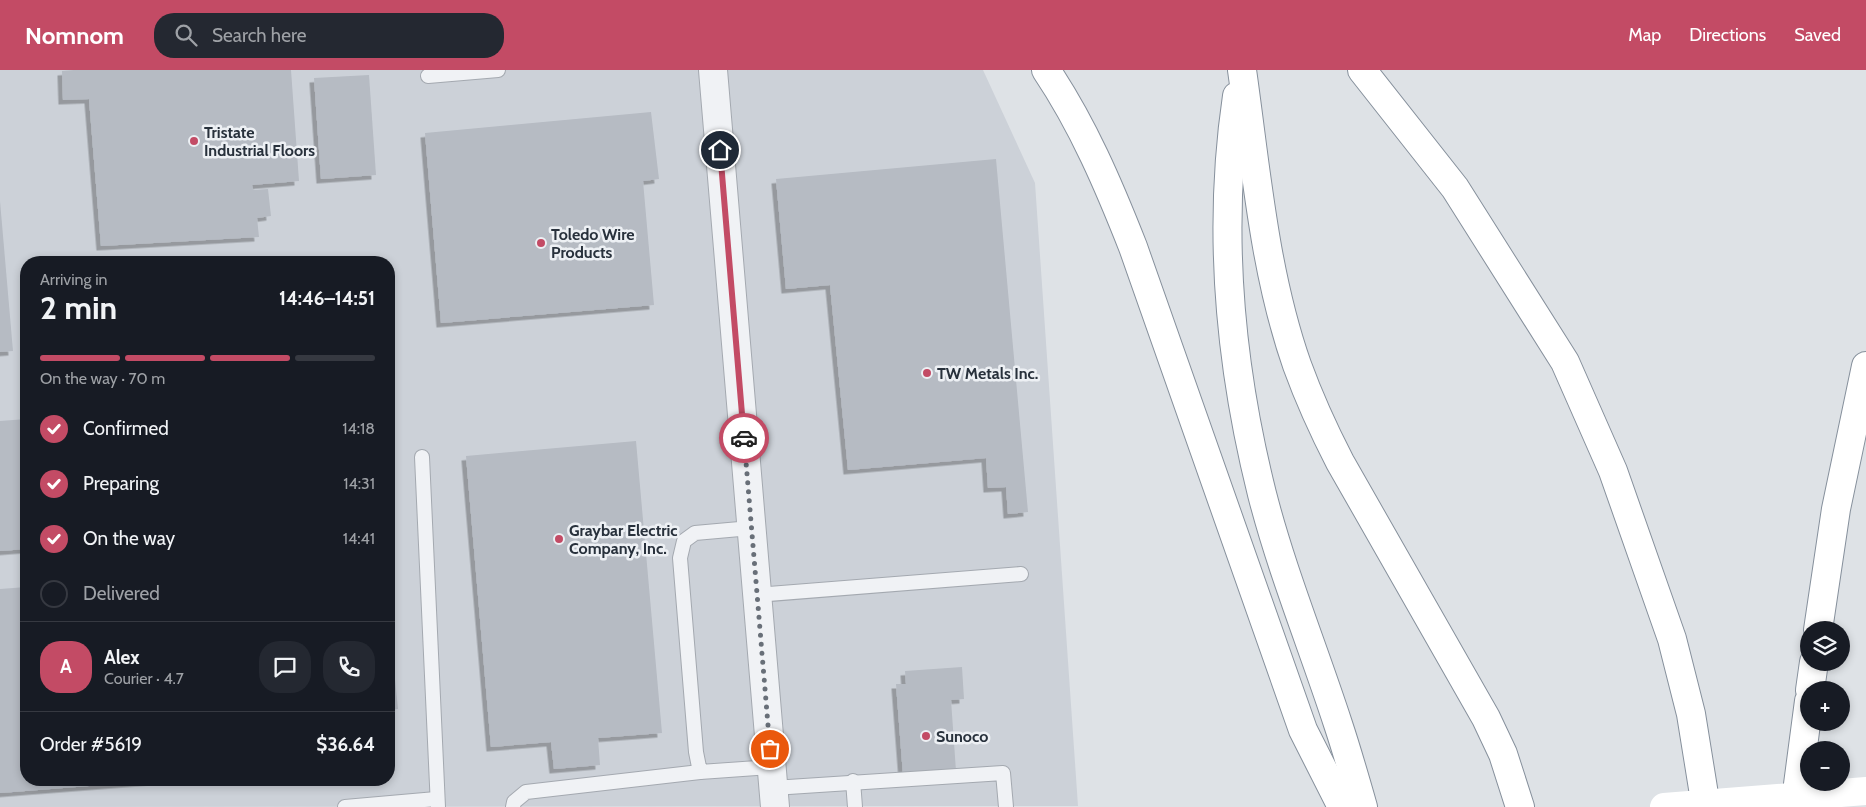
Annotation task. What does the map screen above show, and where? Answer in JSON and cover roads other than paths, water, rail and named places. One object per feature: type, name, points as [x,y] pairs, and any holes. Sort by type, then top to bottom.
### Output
[{"type":"main road","points":[[1046,70],[1080,127],[1107,181],[1140,266],[1304,730],[1342,807]]},
{"type":"main road","points":[[1241,70],[1232,124],[1227,237],[1236,373],[1262,495],[1288,582],[1339,724],[1363,807]]},
{"type":"main road","points":[[1241,70],[1272,268],[1297,365],[1323,428],[1340,462],[1486,718],[1502,754],[1520,807]]},
{"type":"main road","points":[[1362,70],[1455,188],[1565,362],[1613,471],[1672,639],[1691,714],[1706,807]]},
{"type":"main road","points":[[1819,621],[1836,509],[1866,366]]},
{"type":"main road","points":[[1795,807],[1805,731]]},
{"type":"main road","points":[[1664,807],[1866,791]]},
{"type":"street","points":[[713,70],[773,787]]},
{"type":"lane","points":[[428,76],[498,70]]},
{"type":"lane","points":[[345,807],[437,803],[435,719],[422,457]]},
{"type":"lane","points":[[700,772],[696,752],[680,558],[684,541],[695,533],[751,528]]},
{"type":"lane","points":[[757,595],[1020,574]]},
{"type":"lane","points":[[513,807],[514,802],[526,792],[700,772],[773,787],[1004,773],[1006,807]]},
{"type":"lane","points":[[853,781],[855,807]]},
{"type":"place","name":"Tristate Industrial Floors","points":[[194,141]]},
{"type":"place","name":"Toledo Wire Products","points":[[541,243]]},
{"type":"place","name":"TW Metals Inc.","points":[[927,373]]},
{"type":"place","name":"Graybar Electric Company, Inc.","points":[[559,539]]},
{"type":"place","name":"Sunoco","points":[[926,736]]}]
